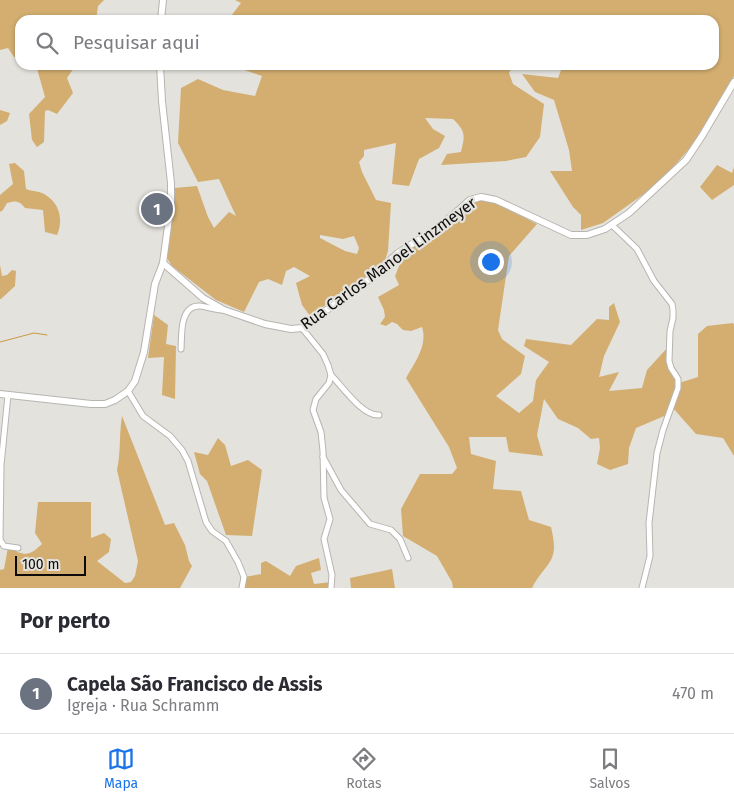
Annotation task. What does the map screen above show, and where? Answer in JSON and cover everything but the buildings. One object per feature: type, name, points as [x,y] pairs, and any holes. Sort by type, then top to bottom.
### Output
[{"type":"street","points":[[162,15],[163,0]]},
{"type":"street","points":[[0,394],[99,404],[115,400],[132,386],[140,369],[155,284],[163,263],[171,203],[172,183],[160,70]]},
{"type":"street","name":"Rua Carlos Manoel Linzmeyer","points":[[163,263],[203,298],[224,310],[265,324],[291,329],[302,328],[368,280],[398,253],[440,226],[475,197],[496,200],[571,235],[586,234],[612,225],[630,213],[686,160],[734,82]]},
{"type":"street","points":[[612,225],[641,255],[654,281],[672,304],[674,318],[670,331],[668,361],[670,368],[678,379],[678,388],[663,430],[658,452],[649,523],[650,556],[642,588]]},
{"type":"street","points":[[181,349],[184,319],[187,312],[197,306],[224,310]]},
{"type":"street","points":[[302,328],[323,354],[331,375],[359,406],[372,415],[379,416]]},
{"type":"street","points":[[331,375],[329,383],[316,399],[312,410],[320,428],[324,498],[330,519],[324,539],[332,575],[331,588]]},
{"type":"street","points":[[128,391],[143,416],[170,436],[182,450],[190,467],[206,522],[212,531],[226,541],[238,562],[244,577],[242,588]]},
{"type":"street","points":[[8,395],[1,465],[0,540],[4,546],[18,548]]},
{"type":"street","points":[[323,457],[341,490],[370,524],[391,530],[400,539],[408,558]]},
{"type":"shaded area","points":[[0,0],[104,0],[98,6],[97,15],[15,15],[15,57],[8,48],[0,50]]},
{"type":"shaded area","points":[[235,0],[734,0],[734,76],[698,139],[658,184],[603,223],[581,230],[581,215],[573,207],[550,171],[572,171],[569,150],[554,100],[535,92],[522,74],[558,78],[561,70],[719,70],[719,15],[232,15],[241,3]]},
{"type":"shaded area","points":[[37,70],[73,70],[67,78],[73,93],[57,114],[48,110],[45,111],[44,142],[37,147],[32,140],[29,114],[45,97]]},
{"type":"shaded area","points":[[245,70],[510,70],[509,73],[513,84],[544,104],[540,137],[526,157],[506,161],[441,165],[447,154],[461,152],[464,138],[460,127],[453,119],[425,118],[433,129],[445,136],[439,148],[419,159],[409,186],[392,184],[396,143],[364,150],[364,156],[359,162],[376,200],[391,203],[388,251],[384,264],[310,316],[302,305],[296,283],[310,276],[294,267],[286,271],[282,285],[268,279],[259,282],[244,312],[216,300],[172,266],[167,258],[174,188],[197,186],[214,228],[229,212],[236,216],[219,179],[198,182],[178,143],[181,88],[198,79],[223,90],[255,96],[262,76]],"holes":[[[320,235],[343,239],[354,236],[359,248],[357,254],[345,251],[320,238]]]},
{"type":"shaded area","points":[[0,110],[10,113],[7,121],[0,125]]},
{"type":"shaded area","points":[[15,163],[24,171],[26,189],[48,196],[59,211],[60,223],[57,235],[45,232],[43,210],[25,208],[15,201],[7,203],[0,212],[0,195],[13,184],[9,164]]},
{"type":"shaded area","points":[[717,165],[732,173],[734,167],[734,185],[712,200],[700,187]]},
{"type":"shaded area","points":[[489,199],[537,224],[509,256],[498,330],[502,339],[525,356],[521,374],[496,396],[519,413],[533,401],[536,380],[549,362],[524,346],[526,339],[571,345],[597,319],[609,320],[609,307],[614,303],[620,322],[604,356],[599,377],[619,372],[609,391],[642,388],[647,370],[669,346],[669,361],[679,383],[698,377],[698,334],[707,326],[733,323],[734,325],[734,456],[723,438],[696,434],[672,407],[669,414],[636,428],[629,448],[628,464],[610,470],[597,464],[600,448],[599,438],[591,439],[578,428],[558,419],[544,399],[537,435],[543,456],[509,452],[506,437],[469,437],[471,454],[496,461],[493,489],[521,491],[529,520],[551,527],[553,555],[532,588],[453,588],[452,582],[437,556],[403,536],[401,509],[420,474],[452,474],[457,468],[449,447],[406,378],[417,360],[422,347],[422,327],[411,331],[403,330],[392,322],[386,326],[380,324],[385,317],[378,297],[399,285],[395,276],[402,259],[399,254],[471,201]]},
{"type":"shaded area","points":[[0,265],[2,276],[7,275],[12,270],[16,271],[15,286],[1,299],[0,299]]},
{"type":"shaded area","points":[[154,315],[168,325],[166,344],[176,346],[175,399],[162,395],[164,357],[148,358]]},
{"type":"shaded area","points":[[122,416],[165,525],[174,523],[185,545],[192,566],[180,588],[0,588],[0,570],[4,569],[8,547],[17,548],[17,552],[28,554],[42,544],[35,533],[38,502],[91,502],[91,538],[104,533],[111,539],[109,552],[97,561],[125,583],[131,582],[135,576],[138,561],[117,470]]},
{"type":"shaded area","points":[[218,438],[225,445],[231,466],[248,460],[262,470],[252,536],[226,535],[207,481],[200,474],[194,452],[208,455]]},
{"type":"shaded area","points":[[319,558],[321,570],[311,573],[314,584],[332,582],[331,588],[242,588],[244,577],[261,574],[261,563],[266,561],[290,576],[296,566]]},
{"type":"shaded area","points":[[392,569],[395,588],[351,588],[350,578]]},
{"type":"waterway","points":[[0,342],[34,333],[47,335]]},
{"type":"place","name":"Capela São Francisco de Assis","points":[[157,209]]}]
